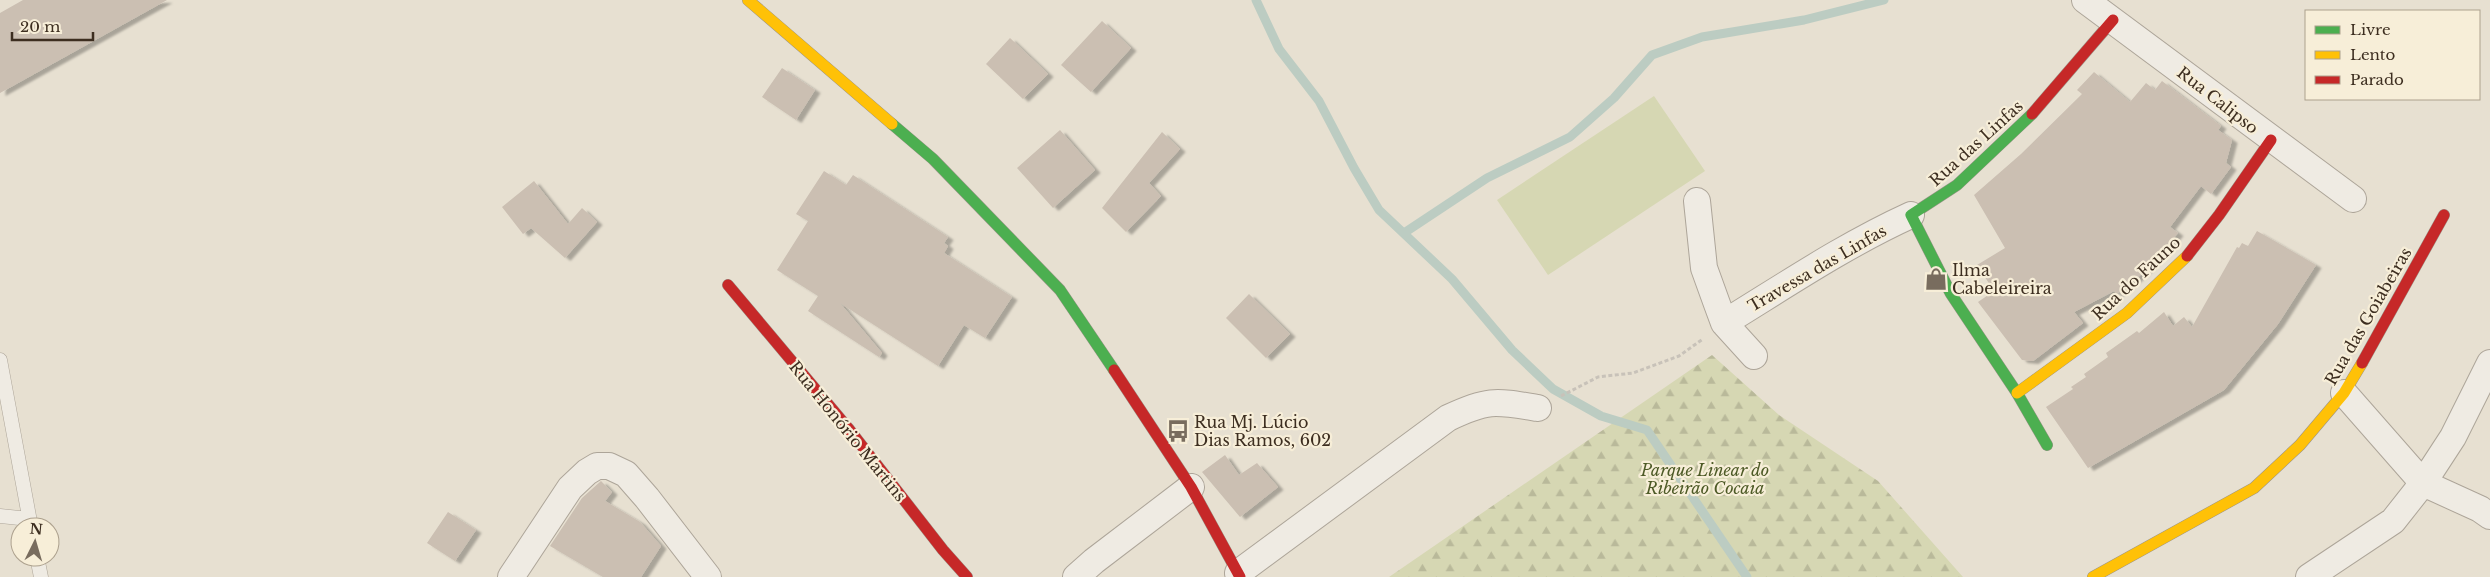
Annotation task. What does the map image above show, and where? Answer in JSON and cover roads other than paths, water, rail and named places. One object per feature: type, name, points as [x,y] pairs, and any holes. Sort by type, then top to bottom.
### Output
[{"type":"street","points":[[748,0],[933,159],[1060,290],[1191,487],[1239,575],[1448,418],[1475,405],[1498,402],[1538,408]]},
{"type":"street","name":"Rua Calipso","points":[[2085,0],[2352,199]]},
{"type":"street","name":"Rua das Linfas","points":[[1911,215],[1935,202],[1985,161],[2039,108],[2113,20]]},
{"type":"street","name":"Rua do Fauno","points":[[2017,393],[2093,340],[2149,293],[2185,258],[2212,224],[2271,140]]},
{"type":"street","points":[[1697,201],[1704,268],[1724,323],[1754,356]]},
{"type":"street","points":[[1911,215],[1952,294],[2017,393],[2046,445]]},
{"type":"street","name":"Travessa das Linfas","points":[[1724,323],[1842,250],[1911,215]]},
{"type":"street","name":"Rua das Goiabeiras","points":[[2093,577],[2254,488],[2300,445],[2344,393],[2378,337],[2444,215]]},
{"type":"street","name":"Rua Honório Martins","points":[[728,286],[848,428],[943,550],[967,577]]},
{"type":"street","points":[[2309,577],[2393,521],[2424,483],[2453,437],[2490,362]]},
{"type":"street","points":[[2344,393],[2424,483],[2480,509],[2490,516]]},
{"type":"street","points":[[511,577],[570,488],[587,472],[597,466],[609,466],[626,474],[708,577]]},
{"type":"street","points":[[1076,577],[1094,561],[1191,487]]},
{"type":"lane","points":[[0,360],[29,517]]},
{"type":"waterway","points":[[1256,0],[1279,49],[1319,101],[1354,168],[1379,210],[1452,279],[1512,350],[1553,389],[1601,416],[1647,430],[1747,577]]},
{"type":"waterway","points":[[1404,233],[1487,178],[1570,137],[1614,98],[1652,55],[1702,37],[1804,20],[1884,0]]},
{"type":"place","name":"Ilma Cabeleireira","points":[[1936,279]]},
{"type":"place","name":"Rua Mj. Lúcio Dias Ramos, 602","points":[[1178,431]]},
{"type":"park label","name":"Parque Linear do Ribeirão Cocaia","points":[[1705,479]]}]
